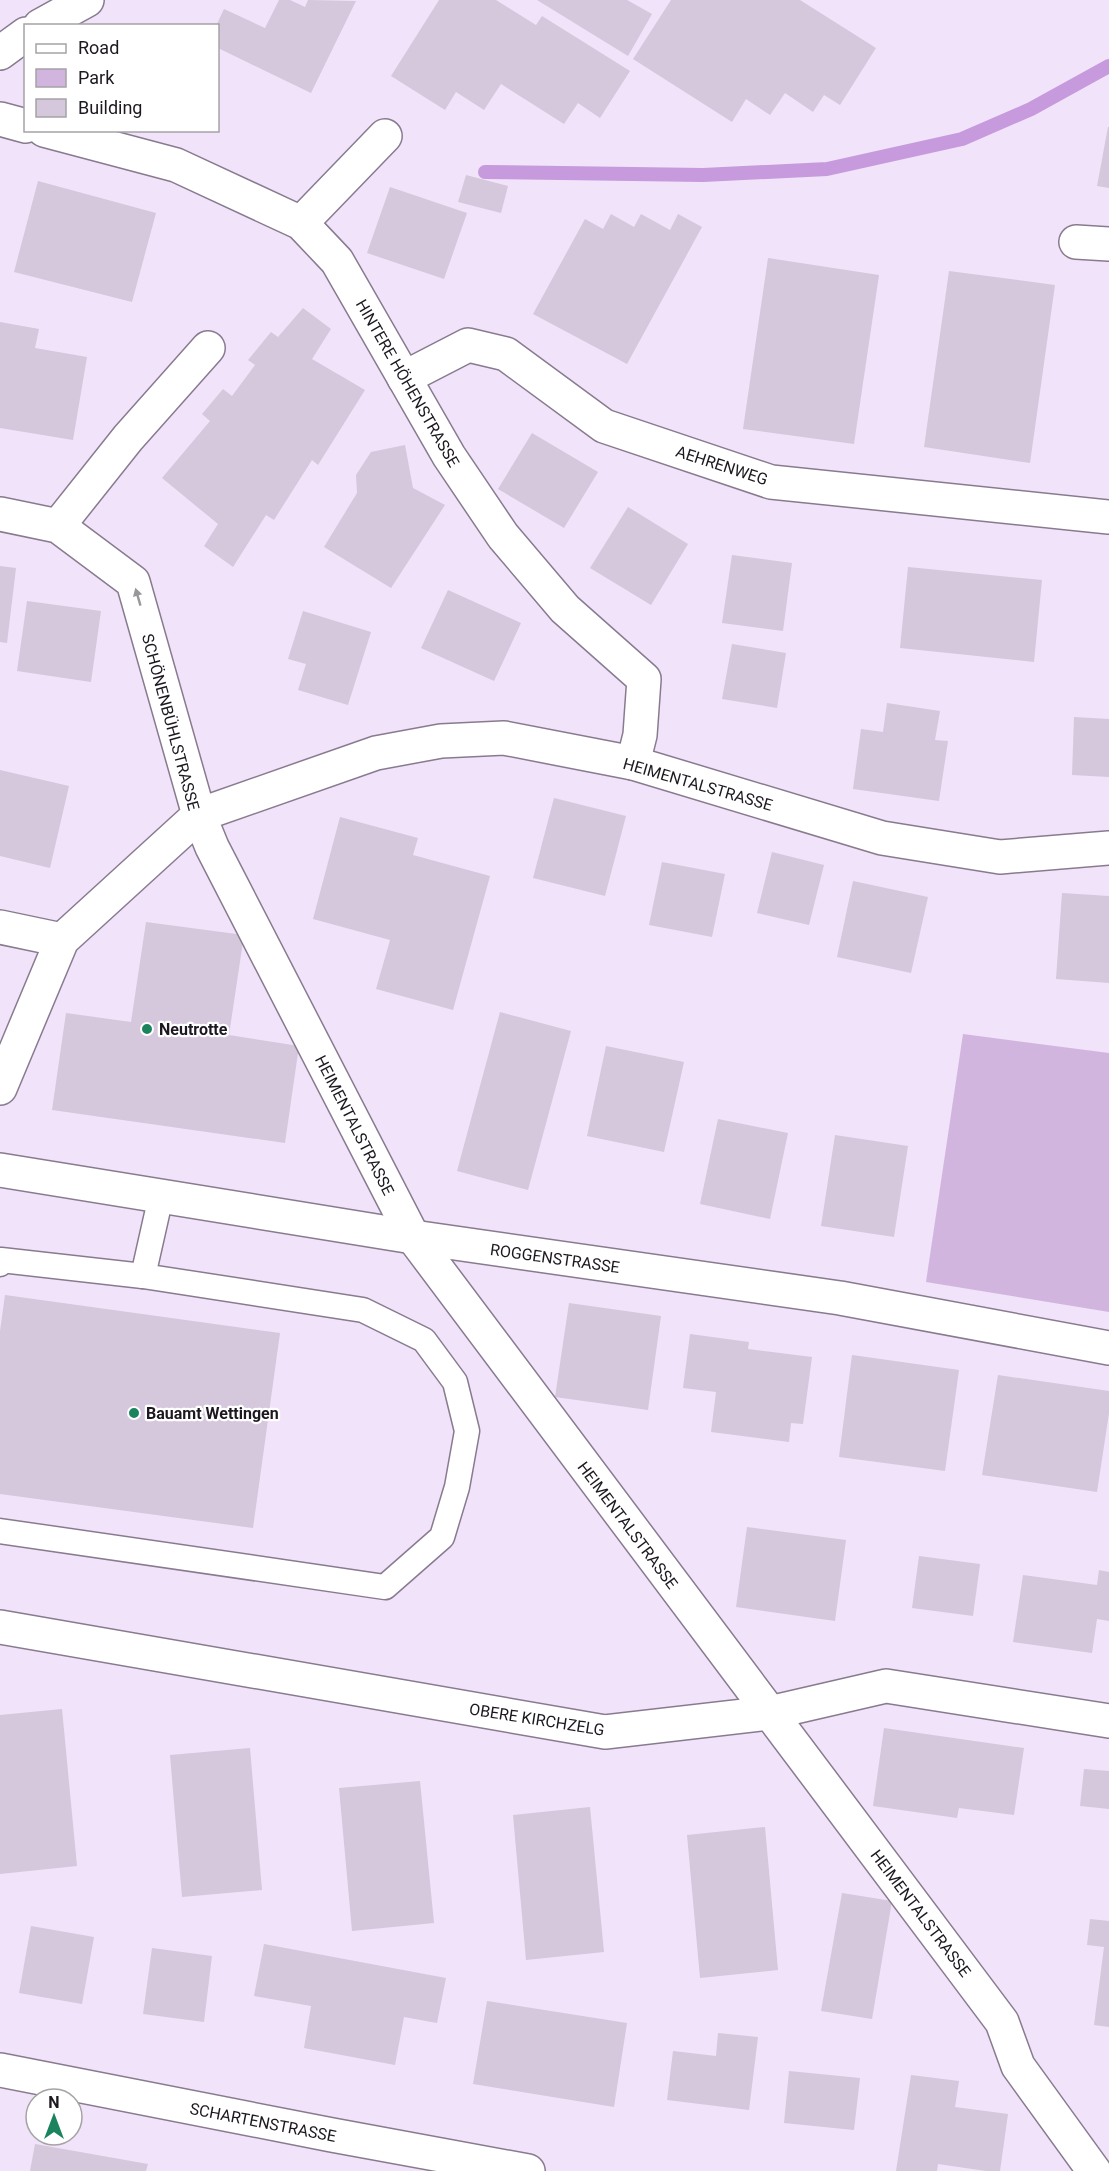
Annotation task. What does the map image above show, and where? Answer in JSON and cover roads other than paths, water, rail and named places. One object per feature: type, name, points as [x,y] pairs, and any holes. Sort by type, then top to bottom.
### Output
[{"type":"street","points":[[44,24],[87,0]]},
{"type":"street","points":[[0,53],[24,35]]},
{"type":"street","points":[[0,119],[24,125]]},
{"type":"street","name":"HINTERE HÖHENSTRASSE","points":[[52,132],[176,165],[300,223],[337,261],[449,456],[503,536],[565,609],[645,679],[640,735],[633,763]]},
{"type":"street","points":[[300,223],[385,136]]},
{"type":"street","points":[[1076,242],[1109,244]]},
{"type":"street","name":"AEHRENWEG","points":[[404,378],[468,345],[506,354],[604,426],[771,482],[1109,517]]},
{"type":"street","points":[[58,526],[128,438],[208,348]]},
{"type":"street","name":"SCHÖNENBÜHLSTRASSE","points":[[0,514],[58,526],[133,582],[199,815],[62,940],[0,1088]]},
{"type":"street","name":"HEIMENTALSTRASSE","points":[[1094,2171],[1018,2066],[1002,2022],[413,1237],[212,847],[199,815],[376,753],[441,741],[504,738],[633,763],[882,838],[1000,857],[1109,848]]},
{"type":"street","points":[[0,927],[62,940]]},
{"type":"street","name":"ROGGENSTRASSE","points":[[0,1170],[413,1237],[840,1298],[1109,1348]]},
{"type":"street","name":"OBERE KIRCHZELG","points":[[0,1627],[605,1732],[769,1713],[886,1686],[1109,1721]]},
{"type":"street","name":"SCHARTENSTRASSE","points":[[0,2070],[298,2129],[528,2171]]},
{"type":"lane","points":[[143,1276],[161,1196]]},
{"type":"lane","points":[[0,1264],[1,1260],[143,1276],[363,1310],[424,1340],[455,1382],[467,1431],[457,1487],[442,1537],[385,1587],[0,1531]]},
{"type":"waterway","points":[[485,172],[703,175],[827,169],[962,139],[1031,109],[1109,66]]},
{"type":"place","name":"Neutrotte","points":[[147,1029]]},
{"type":"place","name":"Bauamt Wettingen","points":[[134,1413]]}]
